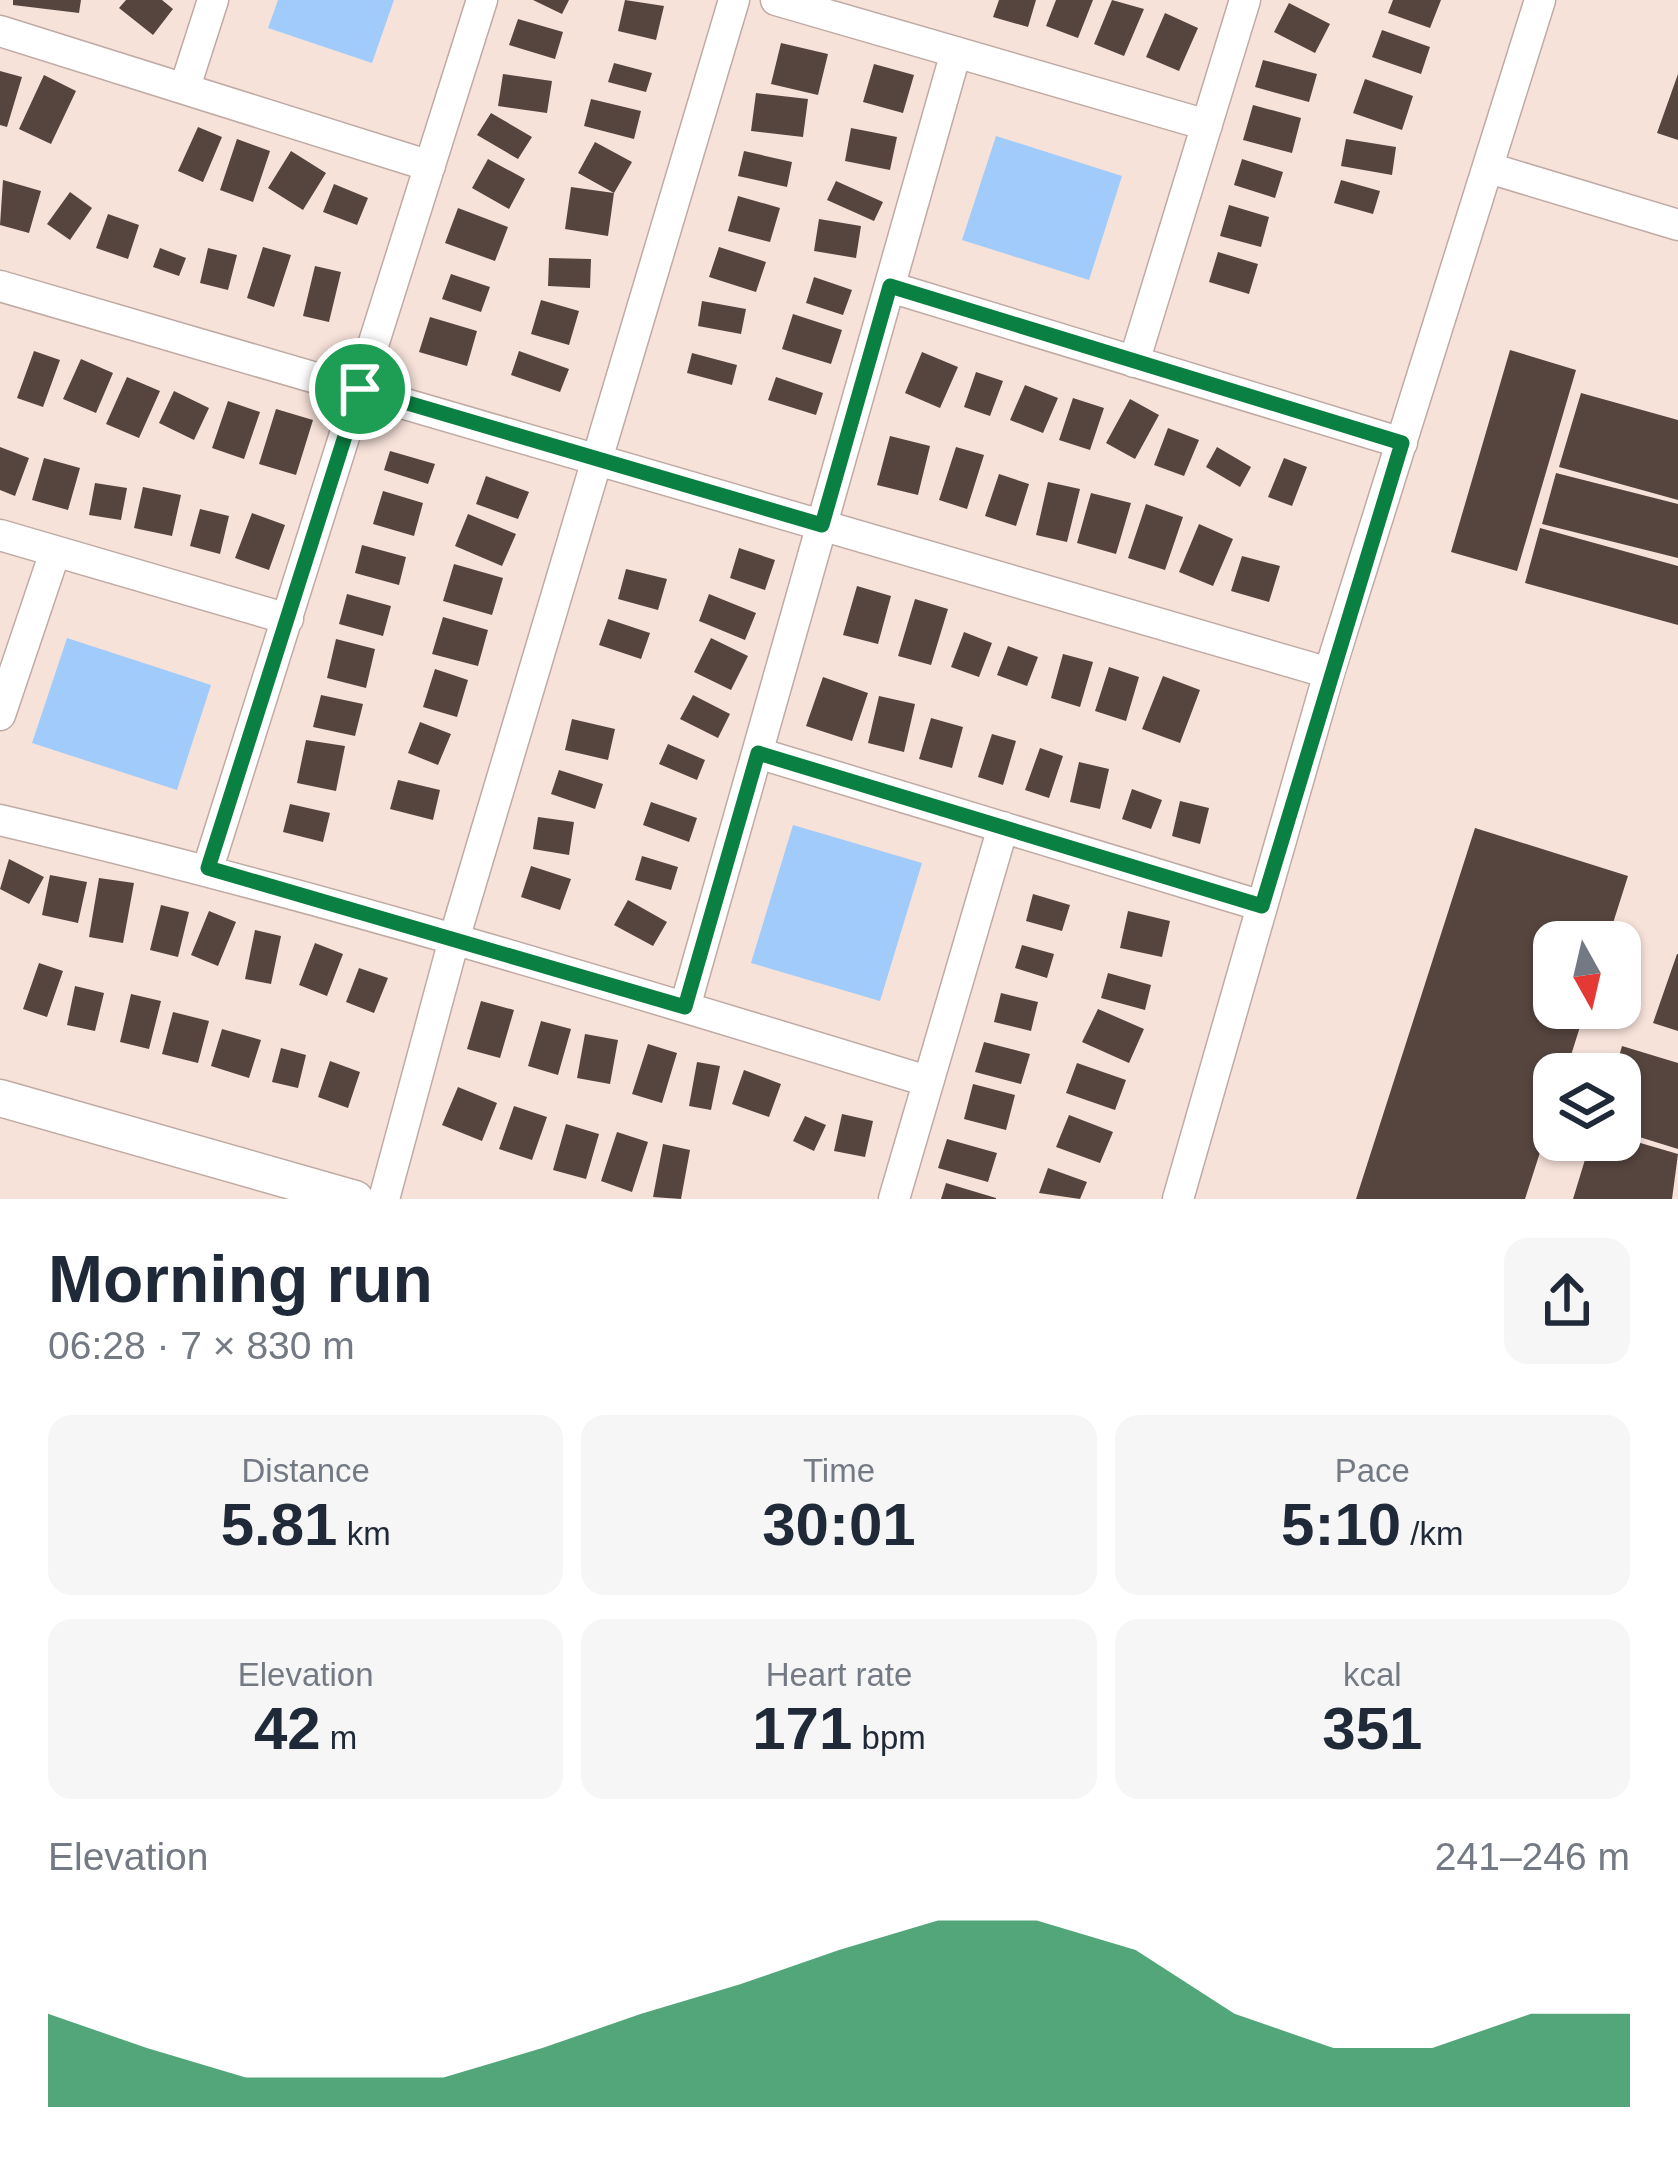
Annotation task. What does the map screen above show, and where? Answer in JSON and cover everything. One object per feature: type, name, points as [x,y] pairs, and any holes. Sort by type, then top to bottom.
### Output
[{"type":"street","points":[[185,87],[213,0]]},
{"type":"street","points":[[208,868],[482,0]]},
{"type":"street","points":[[384,1199],[455,936],[734,0]]},
{"type":"street","points":[[776,0],[1207,124]]},
{"type":"street","points":[[1134,362],[1245,0]]},
{"type":"street","points":[[1178,1199],[1329,673],[1540,0]]},
{"type":"street","points":[[0,31],[430,166]]},
{"type":"street","points":[[685,1007],[956,52]]},
{"type":"street","points":[[1489,168],[1678,225]]},
{"type":"street","points":[[0,286],[1329,673]]},
{"type":"street","points":[[890,286],[1402,443]]},
{"type":"street","points":[[0,536],[288,619]]},
{"type":"street","points":[[0,715],[55,552]]},
{"type":"street","points":[[758,753],[1262,906]]},
{"type":"street","points":[[0,820],[208,868],[455,936],[928,1081]]},
{"type":"street","points":[[894,1199],[1003,827]]},
{"type":"street","points":[[0,1097],[355,1199]]},
{"type":"water","points":[[278,0],[394,0],[372,63],[268,28]]},
{"type":"water","points":[[996,136],[1122,176],[1089,280],[962,240]]},
{"type":"water","points":[[67,638],[211,685],[177,790],[32,743]]},
{"type":"water","points":[[793,825],[922,863],[880,1001],[751,963]]},
{"type":"building","points":[[13,0],[81,0],[79,13],[13,5]]},
{"type":"building","points":[[126,0],[162,0],[173,9],[153,35],[119,8]]},
{"type":"building","points":[[533,0],[569,0],[562,14]]},
{"type":"building","points":[[625,0],[664,6],[656,40],[618,31]]},
{"type":"building","points":[[999,0],[1036,0],[1028,27],[993,17]]},
{"type":"building","points":[[1056,0],[1093,0],[1078,38],[1046,26]]},
{"type":"building","points":[[1112,0],[1144,9],[1124,56],[1094,44]]},
{"type":"building","points":[[1393,0],[1441,0],[1430,28],[1388,13]]},
{"type":"building","points":[[1289,3],[1330,24],[1315,53],[1274,32]]},
{"type":"building","points":[[1165,13],[1198,28],[1179,71],[1146,57]]},
{"type":"building","points":[[518,19],[563,32],[555,59],[509,45]]},
{"type":"building","points":[[1382,30],[1430,47],[1421,74],[1372,57]]},
{"type":"building","points":[[781,43],[828,54],[818,95],[771,84]]},
{"type":"building","points":[[1263,60],[1317,74],[1309,102],[1255,87]]},
{"type":"building","points":[[614,63],[652,73],[646,92],[608,82]]},
{"type":"building","points":[[874,64],[914,75],[903,113],[863,102]]},
{"type":"building","points":[[0,71],[22,77],[7,127],[0,125]]},
{"type":"building","points":[[503,74],[552,81],[547,113],[498,106]]},
{"type":"building","points":[[1678,74],[1678,140],[1657,133]]},
{"type":"building","points":[[44,75],[76,91],[51,144],[19,129]]},
{"type":"building","points":[[1365,79],[1413,96],[1402,130],[1353,113]]},
{"type":"building","points":[[756,93],[808,99],[803,137],[751,131]]},
{"type":"building","points":[[591,99],[641,111],[634,139],[584,126]]},
{"type":"building","points":[[1253,105],[1301,118],[1292,153],[1243,140]]},
{"type":"building","points":[[491,113],[532,137],[518,159],[477,135]]},
{"type":"building","points":[[198,127],[222,137],[203,182],[178,171]]},
{"type":"building","points":[[851,128],[897,137],[890,170],[845,161]]},
{"type":"building","points":[[237,139],[270,151],[253,202],[220,190]]},
{"type":"building","points":[[1346,139],[1396,147],[1392,175],[1341,166]]},
{"type":"building","points":[[595,142],[632,162],[614,193],[578,173]]},
{"type":"building","points":[[291,151],[326,173],[303,210],[268,188]]},
{"type":"building","points":[[744,151],[792,162],[787,187],[738,176]]},
{"type":"building","points":[[488,159],[525,179],[509,209],[472,188]]},
{"type":"building","points":[[1242,159],[1283,172],[1275,198],[1234,185]]},
{"type":"building","points":[[3,180],[41,191],[29,233],[0,225]]},
{"type":"building","points":[[1341,180],[1380,191],[1373,214],[1334,203]]},
{"type":"building","points":[[836,181],[883,202],[874,221],[827,200]]},
{"type":"building","points":[[334,184],[368,198],[357,225],[323,212]]},
{"type":"building","points":[[571,187],[614,193],[608,236],[565,229]]},
{"type":"building","points":[[70,192],[92,208],[70,240],[47,224]]},
{"type":"building","points":[[738,196],[780,208],[770,242],[728,231]]},
{"type":"building","points":[[1229,205],[1269,217],[1261,247],[1220,236]]},
{"type":"building","points":[[458,208],[508,227],[495,261],[445,243]]},
{"type":"building","points":[[108,214],[139,225],[128,259],[96,248]]},
{"type":"building","points":[[819,219],[861,226],[856,258],[814,251]]},
{"type":"building","points":[[263,247],[291,255],[274,307],[247,298]]},
{"type":"building","points":[[719,247],[766,262],[756,292],[709,277]]},
{"type":"building","points":[[160,248],[186,258],[179,276],[153,267]]},
{"type":"building","points":[[208,248],[237,255],[228,290],[200,283]]},
{"type":"building","points":[[1218,252],[1258,264],[1249,294],[1209,282]]},
{"type":"building","points":[[549,258],[591,259],[590,288],[548,286]]},
{"type":"building","points":[[315,266],[341,272],[329,322],[303,316]]},
{"type":"building","points":[[451,274],[490,287],[481,312],[442,299]]},
{"type":"building","points":[[814,277],[852,290],[843,315],[806,303]]},
{"type":"building","points":[[541,300],[579,311],[569,345],[531,334]]},
{"type":"building","points":[[702,301],[746,309],[741,334],[698,326]]},
{"type":"building","points":[[793,314],[842,330],[831,364],[782,349]]},
{"type":"building","points":[[430,317],[477,331],[467,366],[419,352]]},
{"type":"building","points":[[1510,350],[1576,370],[1517,571],[1451,552]]},
{"type":"building","points":[[34,351],[60,360],[43,407],[17,398]]},
{"type":"building","points":[[519,351],[569,369],[560,392],[511,375]]},
{"type":"building","points":[[922,352],[958,367],[940,408],[905,393]]},
{"type":"building","points":[[692,353],[737,365],[732,385],[687,373]]},
{"type":"building","points":[[81,359],[113,373],[96,413],[63,399]]},
{"type":"building","points":[[976,372],[1003,381],[990,416],[964,407]]},
{"type":"building","points":[[127,377],[160,391],[139,438],[106,424]]},
{"type":"building","points":[[776,377],[823,393],[816,415],[768,400]]},
{"type":"building","points":[[1025,385],[1058,398],[1043,433],[1010,420]]},
{"type":"building","points":[[174,391],[209,408],[194,440],[159,423]]},
{"type":"building","points":[[1581,393],[1678,420],[1678,500],[1559,467]]},
{"type":"building","points":[[1073,398],[1104,408],[1090,450],[1059,440]]},
{"type":"building","points":[[1130,399],[1159,415],[1135,459],[1106,443]]},
{"type":"building","points":[[228,401],[260,412],[244,459],[212,448]]},
{"type":"building","points":[[276,409],[313,420],[296,475],[259,464]]},
{"type":"building","points":[[1168,428],[1199,440],[1184,476],[1154,465]]},
{"type":"building","points":[[890,436],[930,446],[918,495],[877,485]]},
{"type":"building","points":[[0,447],[29,458],[15,496],[0,490]]},
{"type":"building","points":[[956,447],[984,455],[967,509],[939,500]]},
{"type":"building","points":[[1217,447],[1251,467],[1240,487],[1206,467]]},
{"type":"building","points":[[390,451],[435,464],[428,484],[384,470]]},
{"type":"building","points":[[44,458],[80,468],[68,510],[32,500]]},
{"type":"building","points":[[1284,458],[1307,467],[1292,506],[1268,497]]},
{"type":"building","points":[[1556,473],[1678,504],[1678,558],[1542,524]]},
{"type":"building","points":[[999,474],[1029,484],[1016,526],[985,516]]},
{"type":"building","points":[[486,476],[529,492],[518,519],[476,504]]},
{"type":"building","points":[[1048,482],[1080,489],[1067,542],[1036,535]]},
{"type":"building","points":[[95,483],[127,488],[121,520],[89,515]]},
{"type":"building","points":[[143,487],[181,495],[172,536],[134,528]]},
{"type":"building","points":[[383,491],[423,503],[414,536],[373,524]]},
{"type":"building","points":[[1091,493],[1131,503],[1116,554],[1077,543]]},
{"type":"building","points":[[1146,504],[1183,517],[1165,570],[1128,558]]},
{"type":"building","points":[[200,509],[229,516],[220,554],[190,546]]},
{"type":"building","points":[[252,513],[285,525],[269,570],[235,558]]},
{"type":"building","points":[[468,514],[516,534],[502,566],[455,546]]},
{"type":"building","points":[[1199,524],[1233,539],[1213,586],[1179,572]]},
{"type":"building","points":[[1540,528],[1678,566],[1678,625],[1525,583]]},
{"type":"building","points":[[362,545],[406,557],[399,585],[355,573]]},
{"type":"building","points":[[739,548],[775,560],[765,590],[730,578]]},
{"type":"building","points":[[1242,556],[1280,566],[1269,602],[1231,591]]},
{"type":"building","points":[[454,564],[503,578],[492,615],[443,601]]},
{"type":"building","points":[[626,569],[667,579],[658,610],[618,599]]},
{"type":"building","points":[[857,586],[891,596],[878,644],[843,635]]},
{"type":"building","points":[[347,594],[391,606],[383,636],[339,624]]},
{"type":"building","points":[[709,594],[756,613],[745,640],[699,621]]},
{"type":"building","points":[[915,599],[948,609],[931,665],[898,656]]},
{"type":"building","points":[[443,617],[488,630],[478,666],[432,654]]},
{"type":"building","points":[[608,619],[650,633],[641,659],[599,645]]},
{"type":"building","points":[[964,632],[992,643],[979,677],[951,667]]},
{"type":"building","points":[[711,638],[748,656],[731,690],[694,672]]},
{"type":"building","points":[[336,639],[375,649],[366,688],[327,678]]},
{"type":"building","points":[[1008,646],[1038,657],[1027,686],[997,675]]},
{"type":"building","points":[[1063,654],[1093,662],[1080,707],[1051,698]]},
{"type":"building","points":[[1109,667],[1139,677],[1126,721],[1095,711]]},
{"type":"building","points":[[435,669],[468,680],[457,717],[423,707]]},
{"type":"building","points":[[1163,676],[1200,690],[1180,743],[1142,729]]},
{"type":"building","points":[[823,677],[868,693],[852,741],[806,726]]},
{"type":"building","points":[[321,695],[363,704],[355,736],[313,727]]},
{"type":"building","points":[[693,695],[730,714],[718,738],[680,719]]},
{"type":"building","points":[[879,696],[915,704],[904,752],[868,743]]},
{"type":"building","points":[[931,718],[963,727],[952,768],[919,759]]},
{"type":"building","points":[[572,719],[615,729],[608,760],[565,750]]},
{"type":"building","points":[[420,722],[451,734],[438,765],[408,753]]},
{"type":"building","points":[[992,734],[1016,741],[1003,785],[978,777]]},
{"type":"building","points":[[306,740],[345,746],[336,791],[297,783]]},
{"type":"building","points":[[668,744],[705,760],[697,780],[659,764]]},
{"type":"building","points":[[1040,748],[1063,756],[1049,798],[1025,790]]},
{"type":"building","points":[[1079,762],[1109,769],[1100,809],[1070,802]]},
{"type":"building","points":[[559,770],[603,784],[595,809],[551,794]]},
{"type":"building","points":[[398,780],[440,790],[433,820],[390,809]]},
{"type":"building","points":[[1132,789],[1162,800],[1151,829],[1122,819]]},
{"type":"building","points":[[1180,801],[1209,808],[1200,844],[1172,836]]},
{"type":"building","points":[[651,802],[697,818],[689,842],[643,825]]},
{"type":"building","points":[[290,804],[330,813],[323,842],[283,832]]},
{"type":"building","points":[[538,817],[574,822],[569,855],[533,849]]},
{"type":"building","points":[[1475,828],[1628,876],[1614,921],[1533,921],[1533,1029],[1579,1029],[1572,1053],[1533,1053],[1533,1161],[1537,1161],[1525,1199],[1356,1199]]},
{"type":"building","points":[[642,856],[678,867],[671,890],[635,880]]},
{"type":"building","points":[[9,859],[44,877],[29,904],[0,889]]},
{"type":"building","points":[[531,866],[571,879],[560,910],[521,897]]},
{"type":"building","points":[[50,875],[87,882],[78,923],[42,915]]},
{"type":"building","points":[[99,878],[134,883],[123,943],[89,937]]},
{"type":"building","points":[[1033,894],[1070,905],[1062,931],[1026,921]]},
{"type":"building","points":[[628,900],[667,922],[653,946],[614,925]]},
{"type":"building","points":[[161,905],[189,912],[178,957],[150,950]]},
{"type":"building","points":[[209,911],[236,922],[218,966],[191,955]]},
{"type":"building","points":[[1128,911],[1170,921],[1162,957],[1120,948]]},
{"type":"building","points":[[255,930],[281,936],[271,984],[245,979]]},
{"type":"building","points":[[315,943],[343,954],[327,996],[299,985]]},
{"type":"building","points":[[1022,945],[1054,954],[1047,978],[1015,968]]},
{"type":"building","points":[[1678,954],[1678,1031],[1653,1023]]},
{"type":"building","points":[[39,963],[63,971],[47,1017],[23,1009]]},
{"type":"building","points":[[359,968],[388,978],[374,1013],[346,1002]]},
{"type":"building","points":[[1108,973],[1151,985],[1145,1010],[1101,998]]},
{"type":"building","points":[[75,986],[104,993],[95,1031],[67,1025]]},
{"type":"building","points":[[1001,993],[1038,1002],[1031,1031],[994,1022]]},
{"type":"building","points":[[131,994],[161,1001],[149,1049],[120,1042]]},
{"type":"building","points":[[481,1001],[514,1010],[500,1058],[467,1049]]},
{"type":"building","points":[[1098,1009],[1144,1029],[1129,1063],[1082,1042]]},
{"type":"building","points":[[173,1012],[209,1021],[198,1063],[162,1054]]},
{"type":"building","points":[[541,1021],[571,1029],[558,1075],[528,1066]]},
{"type":"building","points":[[222,1029],[261,1040],[249,1078],[211,1066]]},
{"type":"building","points":[[585,1034],[618,1040],[610,1084],[577,1078]]},
{"type":"building","points":[[984,1042],[1030,1054],[1021,1084],[975,1072]]},
{"type":"building","points":[[648,1044],[677,1053],[662,1103],[632,1094]]},
{"type":"building","points":[[1622,1046],[1678,1063],[1678,1149],[1641,1138],[1641,1053],[1620,1053]]},
{"type":"building","points":[[281,1048],[306,1055],[298,1088],[272,1082]]},
{"type":"building","points":[[330,1061],[360,1072],[348,1108],[318,1097]]},
{"type":"building","points":[[697,1062],[720,1066],[711,1110],[689,1106]]},
{"type":"building","points":[[1077,1063],[1126,1080],[1115,1110],[1066,1093]]},
{"type":"building","points":[[744,1070],[781,1084],[769,1117],[732,1104]]},
{"type":"building","points":[[973,1084],[1015,1095],[1006,1130],[964,1119]]},
{"type":"building","points":[[458,1087],[497,1103],[482,1141],[442,1125]]},
{"type":"building","points":[[514,1106],[547,1117],[532,1160],[499,1149]]},
{"type":"building","points":[[842,1114],[873,1121],[865,1157],[834,1151]]},
{"type":"building","points":[[1069,1115],[1113,1132],[1100,1163],[1056,1147]]},
{"type":"building","points":[[805,1116],[826,1125],[814,1151],[793,1141]]},
{"type":"building","points":[[566,1124],[599,1134],[586,1179],[553,1170]]},
{"type":"building","points":[[617,1132],[648,1142],[632,1192],[601,1181]]},
{"type":"building","points":[[947,1139],[997,1153],[988,1182],[938,1168]]},
{"type":"building","points":[[1641,1143],[1678,1154],[1672,1199],[1573,1199],[1585,1161],[1641,1161]]},
{"type":"building","points":[[663,1144],[690,1150],[681,1199],[653,1197]]},
{"type":"building","points":[[1048,1168],[1087,1182],[1080,1199],[1039,1193]]},
{"type":"building","points":[[946,1183],[996,1198],[996,1199],[941,1199]]},
{"type":"route","points":[[890,286],[1402,443],[1262,906],[758,753],[685,1007],[455,936],[208,868],[360,389],[822,525],[890,286]]}]
